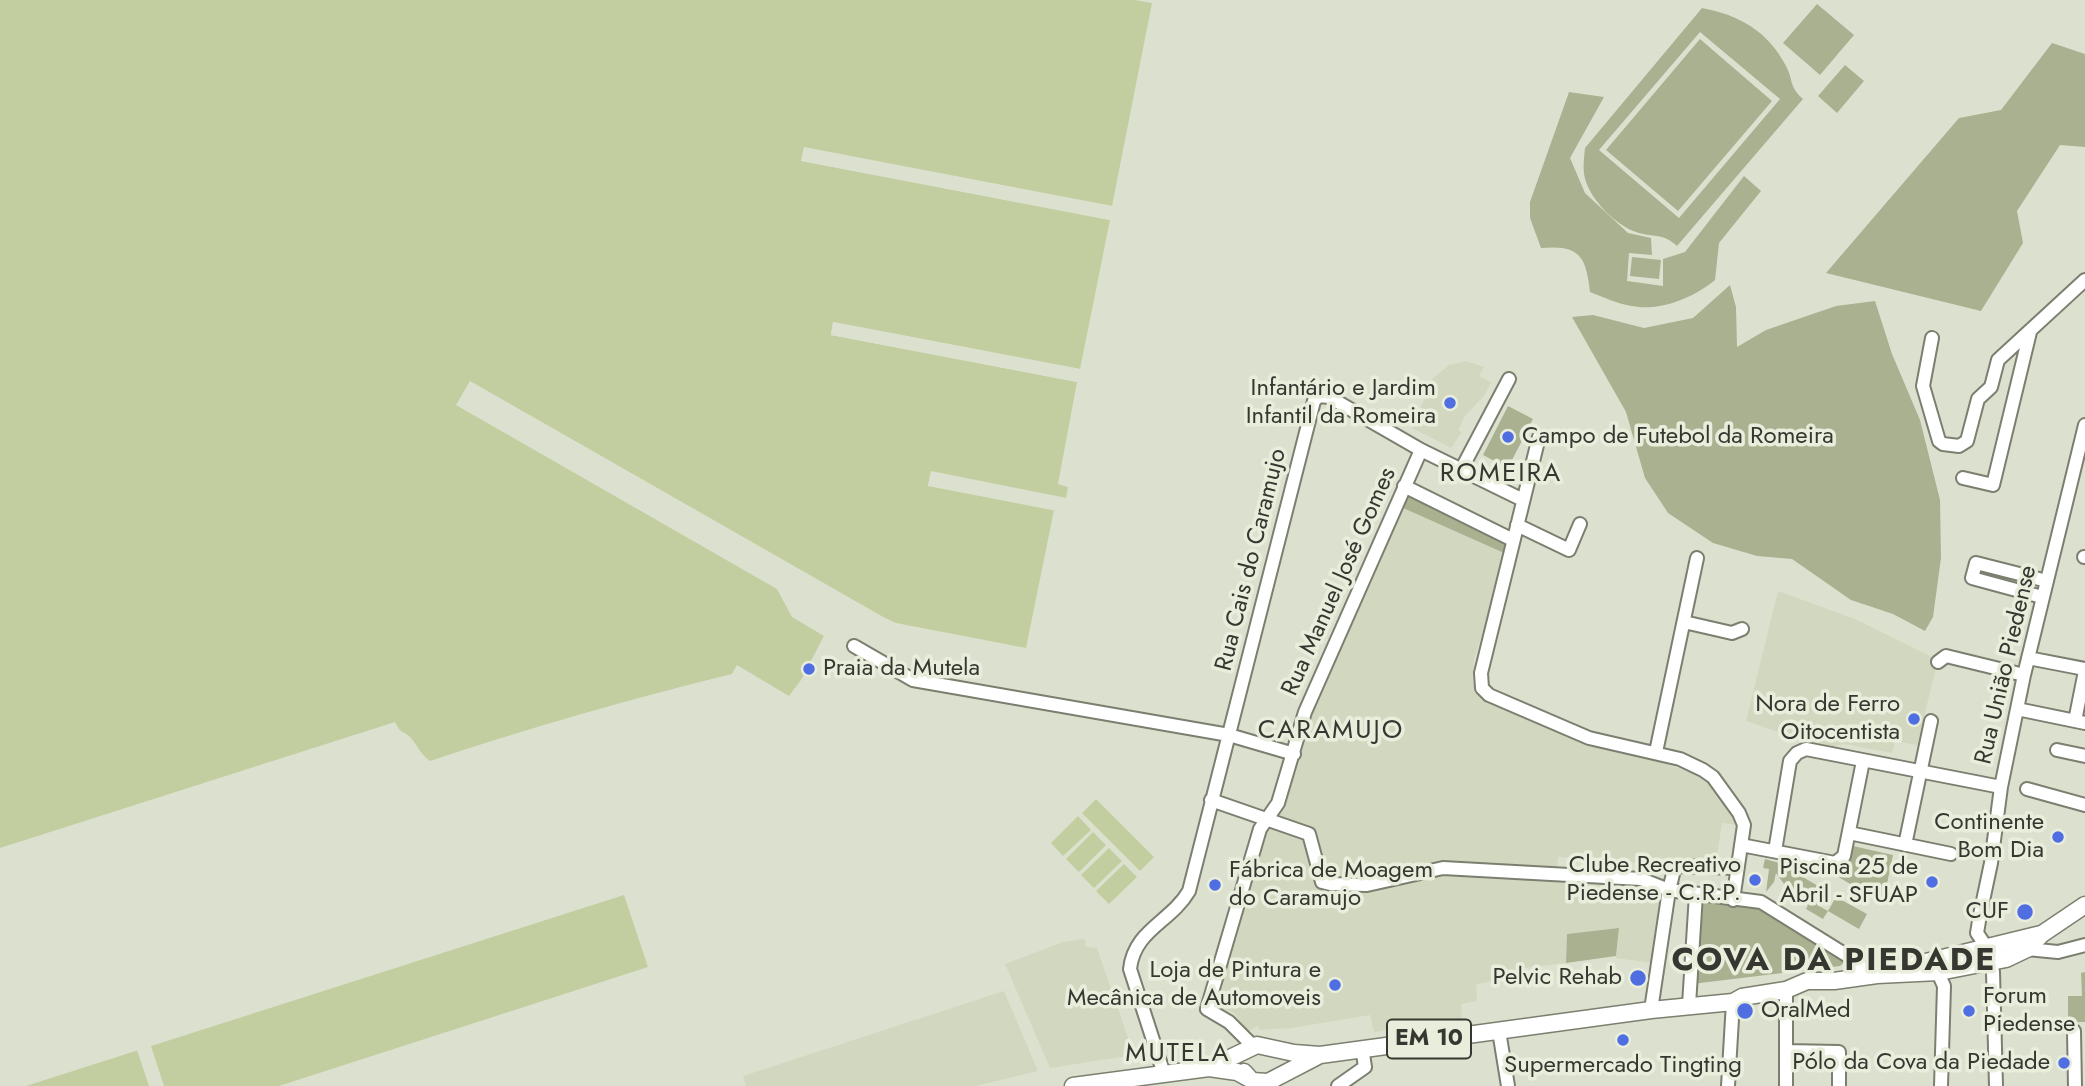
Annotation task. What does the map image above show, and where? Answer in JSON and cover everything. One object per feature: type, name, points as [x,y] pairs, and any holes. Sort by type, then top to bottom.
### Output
[{"type":"main road","name":"EM 10","points":[[1989,955],[2016,956],[2042,934],[2085,905]]},
{"type":"main road","name":"EM 10","points":[[1209,1068],[1251,1047],[1263,1045],[1294,1053],[1320,1055],[1689,1005],[1716,996],[1738,997],[1786,990],[1808,993],[1834,981],[1989,955],[2042,934]]},
{"type":"main road","points":[[1250,1082],[1242,1064],[1251,1047]]},
{"type":"main road","points":[[1272,1048],[1281,1061],[1279,1072],[1273,1080]]},
{"type":"main road","name":"EM 10","points":[[1073,1086],[1209,1068],[1230,1070],[1250,1082],[1263,1083],[1320,1055]]},
{"type":"street","points":[[1932,338],[1923,388],[1939,440],[1955,447],[1965,443],[1978,399],[1991,387],[1998,361],[2085,281]]},
{"type":"street","points":[[1963,478],[1993,485],[2030,331]]},
{"type":"street","points":[[1461,470],[1509,379]]},
{"type":"street","name":"Rua Cais do Caramujo","points":[[1164,1074],[1130,969],[1131,955],[1139,941],[1182,902],[1188,891],[1313,405],[1319,396],[1329,397],[1421,450]]},
{"type":"street","name":"Rua União Piedense","points":[[1996,1086],[1989,955],[1977,933],[1991,863],[2001,787],[2024,675],[2042,597],[2079,477],[2085,425]]},
{"type":"street","points":[[1539,437],[1480,678],[1484,691],[1589,738],[1680,759],[1713,777],[1739,813],[1744,825],[1733,900]]},
{"type":"street","points":[[1421,450],[1523,500]]},
{"type":"street","name":"Rua Manuel José Gomes","points":[[1251,1047],[1229,1022],[1207,1009],[1260,829],[1278,803],[1305,712],[1421,450]]},
{"type":"street","points":[[1404,486],[1513,540]]},
{"type":"street","points":[[1517,525],[1569,550],[1580,524]]},
{"type":"street","points":[[1656,752],[1697,558]]},
{"type":"street","points":[[2042,597],[1972,578],[1976,563],[2047,580]]},
{"type":"street","points":[[1684,622],[1732,634],[1742,629]]},
{"type":"street","points":[[854,646],[913,680],[1229,735],[1294,754]]},
{"type":"street","points":[[1938,662],[1946,656],[2024,675]]},
{"type":"street","points":[[2017,709],[2080,722],[2085,670],[2028,658]]},
{"type":"street","points":[[1905,845],[1931,721]]},
{"type":"street","points":[[1775,851],[1790,761],[1797,753],[1806,750],[2001,787]]},
{"type":"street","points":[[2057,750],[2085,756]]},
{"type":"street","points":[[1741,845],[1835,863],[1844,856],[1863,761]]},
{"type":"street","points":[[2027,789],[2085,805]]},
{"type":"street","points":[[1211,800],[1309,834],[1322,882],[1367,885],[1443,868],[1641,879],[1669,890],[1761,902],[1836,947],[1859,963],[1870,976]]},
{"type":"street","points":[[1849,833],[1951,854]]},
{"type":"street","points":[[1651,1010],[1675,866],[1737,868]]},
{"type":"street","points":[[1689,1005],[1696,894]]},
{"type":"street","points":[[2027,949],[2058,952],[2085,945]]},
{"type":"street","points":[[1935,966],[1944,986],[1941,1086]]},
{"type":"street","points":[[1786,990],[1786,1086]]},
{"type":"street","points":[[1728,1086],[1738,997]]},
{"type":"street","points":[[1499,1031],[1508,1086]]},
{"type":"street","points":[[2074,1031],[2075,1086]]},
{"type":"street","points":[[1338,1086],[1365,1067],[1360,1049]]},
{"type":"street","points":[[1786,1051],[1839,1052],[1839,1086]]},
{"type":"shaded area","points":[[0,0],[1135,0],[1152,3],[1112,206],[804,148],[802,161],[1110,220],[1080,369],[833,322],[831,335],[1077,382],[1058,484],[1068,487],[1066,498],[931,472],[928,485],[1054,510],[1026,648],[896,623],[885,618],[470,381],[456,405],[777,589],[792,617],[824,636],[801,680],[789,696],[737,665],[732,674],[580,714],[430,761],[395,722],[0,848]]},
{"type":"shaded area","points":[[1817,4],[1854,35],[1820,75],[1783,43]]},
{"type":"shaded area","points":[[1702,8],[1740,20],[1761,34],[1779,54],[1793,86],[1803,99],[1677,246],[1662,237],[1628,229],[1606,212],[1586,182],[1585,148]],"holes":[[[1700,32],[1780,99],[1679,218],[1599,150]]]},
{"type":"shaded area","points":[[1700,39],[1772,101],[1678,211],[1606,150]]},
{"type":"shaded area","points":[[2052,43],[2085,54],[2085,147],[2060,145],[2017,211],[2023,243],[1981,311],[1826,273],[1959,118],[2001,110]]},
{"type":"shaded area","points":[[1845,65],[1864,81],[1837,113],[1818,96]]},
{"type":"shaded area","points":[[1569,92],[1604,97],[1570,158],[1585,193],[1628,233],[1651,238],[1652,255],[1629,253],[1627,281],[1663,286],[1663,259],[1685,252],[1744,176],[1761,191],[1719,243],[1715,280],[1707,286],[1665,305],[1627,305],[1590,292],[1583,261],[1572,251],[1564,248],[1541,248],[1530,218],[1530,202]]},
{"type":"shaded area","points":[[1632,257],[1661,260],[1659,279],[1630,276]]},
{"type":"shaded area","points":[[1730,285],[1736,307],[1737,347],[1766,330],[1836,306],[1875,301],[1892,354],[1920,420],[1940,500],[1941,558],[1933,617],[1925,631],[1893,614],[1851,600],[1792,559],[1757,556],[1713,543],[1668,513],[1645,478],[1626,412],[1572,317],[1593,315],[1644,328],[1693,318]]},
{"type":"shaded area","name":"Infantário e Jardim Infantil da Romeira","points":[[1466,361],[1484,367],[1479,376],[1491,382],[1484,396],[1465,416],[1458,430],[1462,432],[1451,448],[1412,428],[1433,378],[1449,365]]},
{"type":"shaded area","name":"Campo de Futebol da Romeira","points":[[1508,406],[1533,419],[1508,468],[1483,455]]},
{"type":"shaded area","points":[[1409,495],[1506,543],[1504,553],[1403,508]]},
{"type":"shaded area","points":[[1400,507],[1504,553],[1498,586],[1474,659],[1473,682],[1476,691],[1485,701],[1593,747],[1634,753],[1710,779],[1740,825],[1722,823],[1716,862],[1677,862],[1676,858],[1643,859],[1641,863],[1558,857],[1557,869],[1446,864],[1375,868],[1376,879],[1330,878],[1326,875],[1316,829],[1278,817],[1309,724],[1309,714]]},
{"type":"shaded area","points":[[1778,591],[1855,619],[1938,660],[1917,745],[1895,741],[1892,753],[1844,744],[1825,748],[1746,721]]},
{"type":"shaded area","points":[[1096,799],[1154,857],[1140,871],[1082,813]]},
{"type":"shaded area","points":[[1078,816],[1091,830],[1063,856],[1051,843]]},
{"type":"shaded area","points":[[1267,824],[1303,838],[1309,846],[1322,890],[1361,892],[1440,874],[1625,885],[1661,894],[1653,963],[1616,958],[1619,928],[1567,934],[1566,963],[1516,969],[1518,978],[1476,984],[1477,1001],[1461,1004],[1462,1021],[1374,1032],[1370,1015],[1291,1028],[1260,1030],[1258,1026],[1248,1031],[1233,1012],[1213,1006]]},
{"type":"shaded area","points":[[1093,832],[1106,845],[1079,872],[1066,859]]},
{"type":"shaded area","points":[[1853,846],[1893,855],[1883,903],[1828,871],[1829,868],[1839,868],[1846,863]]},
{"type":"shaded area","points":[[1109,848],[1122,861],[1094,888],[1081,875]]},
{"type":"shaded area","points":[[1765,859],[1779,863],[1825,890],[1817,905],[1828,911],[1823,919],[1806,909],[1808,905],[1801,901],[1803,896],[1784,884],[1776,873],[1774,882],[1766,892],[1769,869],[1763,868]]},
{"type":"shaded area","points":[[1124,864],[1137,877],[1109,904],[1096,891]]},
{"type":"shaded area","points":[[624,895],[648,967],[279,1086],[26,1086]]},
{"type":"shaded area","points":[[1836,897],[1867,914],[1859,929],[1828,911]]},
{"type":"shaded area","points":[[1704,901],[1760,907],[1847,960],[1840,966],[1692,984],[1701,903]]},
{"type":"shaded area","points":[[1619,928],[1616,956],[1566,963],[1567,934]]},
{"type":"shaded area","points":[[1085,939],[1086,947],[1097,948],[1134,1055],[1050,1068],[1005,964],[1063,942]]},
{"type":"shaded area","points":[[2085,972],[2085,1022],[2068,1022],[2068,996],[2082,996],[2081,973]]},
{"type":"shaded area","points":[[1004,991],[1038,1071],[976,1086],[746,1086],[743,1076]]},
{"type":"pier","points":[[804,147],[1112,206],[1111,209],[807,151],[805,158],[1110,216],[1110,220],[801,161]]},
{"type":"pier","points":[[833,322],[1080,369],[1079,372],[836,326],[835,333],[1078,379],[1077,382],[831,335]]},
{"type":"pier","points":[[931,471],[1066,498],[1065,501],[934,476],[932,483],[1054,507],[1057,511],[928,486]]},
{"type":"pier","points":[[151,1046],[164,1086],[149,1086],[137,1050]]},
{"type":"place","name":"Infantário e Jardim Infantil da Romeira","points":[[1450,403]]},
{"type":"place","name":"Campo de Futebol da Romeira","points":[[1508,437]]},
{"type":"place","name":"Praia da Mutela","points":[[809,669]]},
{"type":"place","name":"Nora de Ferro Oitocentista","points":[[1914,719]]},
{"type":"place","name":"Continente Bom Dia","points":[[2058,837]]},
{"type":"place","name":"Clube Recreativo Piedense - C.R.P.","points":[[1755,880]]},
{"type":"place","name":"Piscina 25 de Abril - SFUAP","points":[[1932,882]]},
{"type":"place","name":"Fábrica de Moagem do Caramujo","points":[[1215,885]]},
{"type":"place","name":"CUF","points":[[2025,912]]},
{"type":"place","name":"Pelvic Rehab","points":[[1638,978]]},
{"type":"place","name":"Loja de Pintura e Mecânica de Automoveis","points":[[1335,985]]},
{"type":"place","name":"OralMed","points":[[1745,1011]]},
{"type":"place","name":"Forum Piedense","points":[[1969,1011]]},
{"type":"place","name":"Supermercado Tingting","points":[[1623,1040]]},
{"type":"place","name":"Pólo da Cova da Piedade","points":[[2064,1063]]},
{"type":"district","name":"ROMEIRA","points":[[1501,475]]},
{"type":"district","name":"CARAMUJO","points":[[1331,732]]},
{"type":"district","name":"COVA DA PIEDADE","points":[[1834,962]]},
{"type":"district","name":"MUTELA","points":[[1178,1055]]}]
